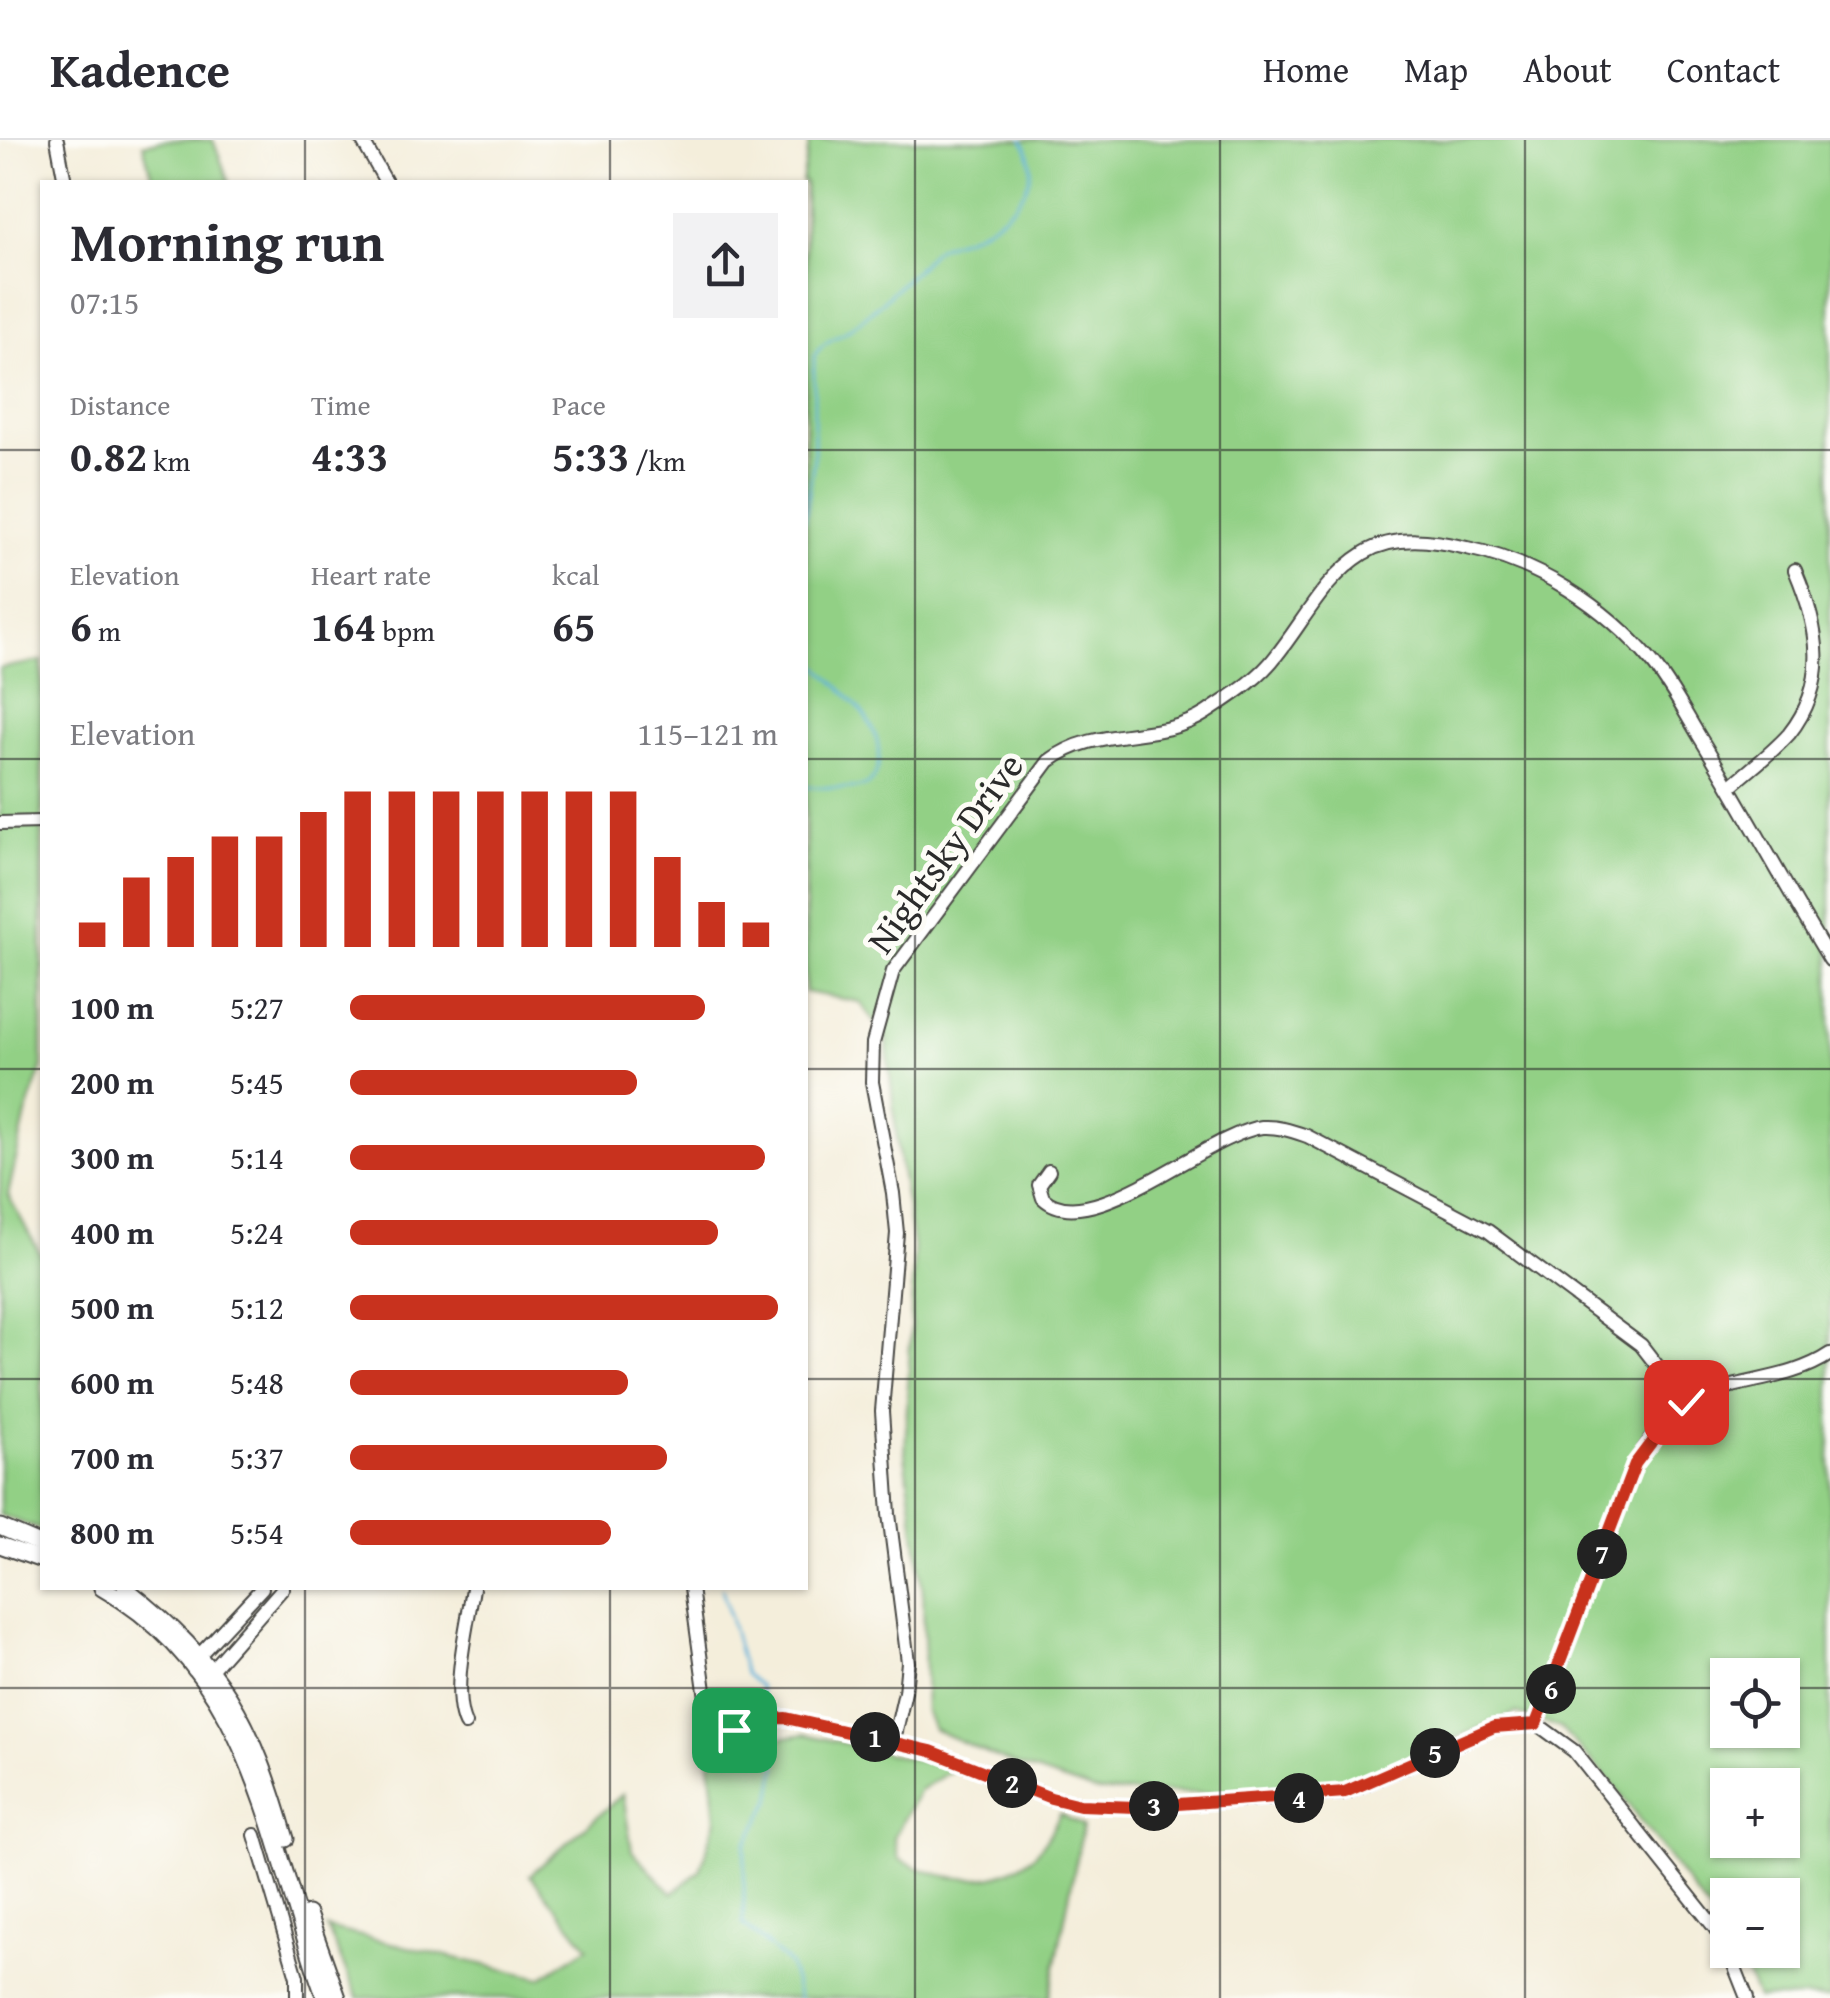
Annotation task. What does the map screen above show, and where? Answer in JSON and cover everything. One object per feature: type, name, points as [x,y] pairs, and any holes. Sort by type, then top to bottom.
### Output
[{"type":"main road","points":[[0,1527],[40,1544]]},
{"type":"main road","points":[[0,1545],[40,1559]]},
{"type":"main road","points":[[105,1590],[196,1660]]},
{"type":"main road","points":[[127,1590],[196,1660],[248,1729],[266,1772],[317,1942],[338,1998]]},
{"type":"main road","points":[[208,1674],[255,1776],[324,1998]]},
{"type":"street","points":[[57,140],[65,180]]},
{"type":"street","points":[[362,140],[385,180]]},
{"type":"street","name":"Nightsky Drive","points":[[894,1740],[908,1662],[889,1514],[882,1411],[897,1233],[872,1082],[874,1043],[893,970],[1049,761],[1088,740],[1159,730],[1201,716],[1259,676],[1330,581],[1356,560],[1388,544],[1434,540],[1513,560],[1559,584],[1610,622],[1653,663],[1830,960]]},
{"type":"street","points":[[1730,787],[1789,734],[1806,707],[1818,670],[1819,639],[1795,570]]},
{"type":"street","points":[[0,823],[40,822]]},
{"type":"street","points":[[1050,1171],[1039,1185],[1043,1198],[1061,1208],[1077,1209],[1130,1192],[1187,1158],[1254,1129],[1288,1129],[1330,1147],[1488,1231],[1641,1344],[1686,1402]]},
{"type":"street","points":[[1536,1724],[1635,1464],[1666,1421],[1686,1402],[1787,1374],[1830,1354]]},
{"type":"street","points":[[196,1660],[260,1590]]},
{"type":"street","points":[[208,1674],[281,1590]]},
{"type":"street","points":[[465,1724],[460,1713],[461,1684],[474,1590]]},
{"type":"street","points":[[690,1590],[712,1726],[726,1732],[764,1719],[786,1718],[894,1740],[1080,1805],[1136,1807],[1345,1792],[1494,1727],[1536,1724],[1562,1740],[1586,1765],[1710,1922]]},
{"type":"street","points":[[255,1836],[297,1976],[297,1998]]},
{"type":"street","points":[[1735,1968],[1747,1998]]},
{"type":"green space","points":[[213,140],[228,180],[152,180],[143,144]]},
{"type":"green space","points":[[810,140],[1830,140],[1830,1998],[1757,1998],[1744,1968],[1800,1968],[1800,1878],[1710,1878],[1710,1913],[1612,1783],[1560,1728],[1516,1713],[1356,1780],[1204,1793],[1097,1792],[1008,1762],[933,1729],[926,1713],[923,1593],[905,1455],[914,1252],[886,1038],[860,1002],[808,993],[808,180],[802,180]]},
{"type":"green space","points":[[40,661],[40,1075],[26,1114],[8,1195],[40,1253],[40,1529],[0,1515],[0,668]]},
{"type":"green space","points":[[805,1734],[954,1769],[920,1790],[894,1837],[899,1859],[932,1873],[968,1878],[1002,1873],[1038,1851],[1060,1814],[1083,1826],[1049,1998],[358,1998],[327,1928],[541,1978],[588,1947],[530,1875],[623,1794],[632,1851],[672,1893],[700,1871],[716,1819],[709,1749]]},
{"type":"waterway","points":[[808,499],[814,457],[814,356],[872,312],[936,249],[972,235],[1011,208],[1028,184],[1031,170],[1022,140]]},
{"type":"waterway","points":[[808,655],[865,717],[878,748],[878,766],[866,785],[808,787]]},
{"type":"waterway","points":[[723,1590],[745,1674],[760,1686],[763,1706]]},
{"type":"waterway","points":[[767,1738],[777,1766],[771,1800],[745,1846],[743,1924],[789,1964],[799,1998]]},
{"type":"route","points":[[734,1730],[774,1717],[894,1740],[1080,1805],[1136,1807],[1260,1801],[1352,1790],[1501,1724],[1536,1724],[1635,1464],[1686,1402]]}]
